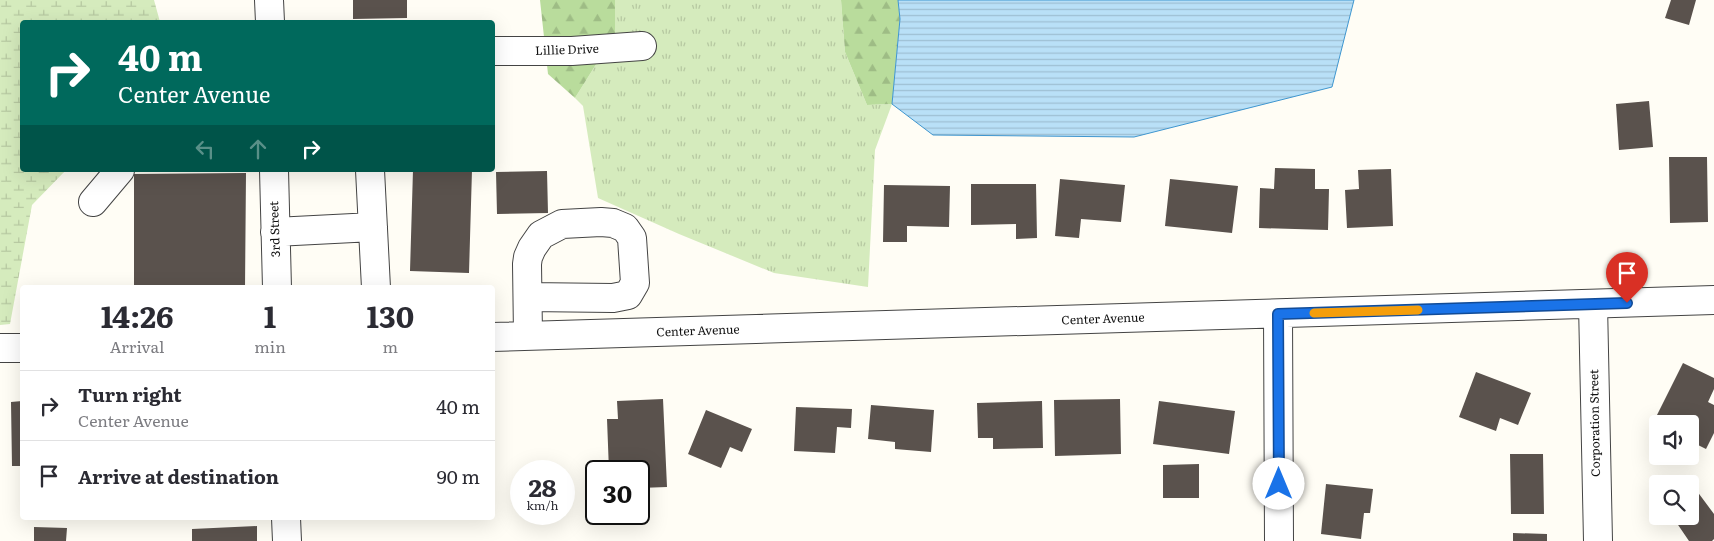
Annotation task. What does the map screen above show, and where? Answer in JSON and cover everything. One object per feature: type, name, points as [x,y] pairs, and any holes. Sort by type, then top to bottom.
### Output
[{"type":"street","points":[[269,0],[270,20]]},
{"type":"street","name":"Lillie Drive","points":[[495,51],[572,51],[642,46]]},
{"type":"street","points":[[93,202],[118,172]]},
{"type":"street","name":"3rd Street","points":[[274,172],[277,285]]},
{"type":"street","points":[[370,172],[376,285]]},
{"type":"street","points":[[275,232],[373,226]]},
{"type":"street","points":[[528,297],[528,336]]},
{"type":"street","name":"Center Avenue","points":[[495,337],[1714,300]]},
{"type":"street","name":"Corporation Street","points":[[1593,304],[1598,541]]},
{"type":"street","points":[[1278,314],[1279,541]]},
{"type":"street","points":[[0,348],[20,348]]},
{"type":"street","points":[[286,520],[288,541]]},
{"type":"green space","points":[[0,0],[154,0],[159,20],[20,20],[20,172],[64,172],[32,205],[10,324],[0,325]]},
{"type":"green space","points":[[540,0],[615,0],[615,34],[575,98],[548,74]]},
{"type":"green space","points":[[615,0],[841,0],[845,52],[867,105],[892,104],[875,150],[868,287],[774,273],[598,198],[583,106],[575,98],[615,34]]},
{"type":"green space","points":[[841,0],[898,0],[900,19],[892,104],[867,105],[845,52]]},
{"type":"water","points":[[898,0],[1354,0],[1332,87],[1134,137],[933,135],[892,104],[900,19]]},
{"type":"building","points":[[353,0],[407,0],[407,18],[353,19]]},
{"type":"building","points":[[1671,0],[1696,0],[1689,25],[1665,18]]},
{"type":"building","points":[[1649,101],[1653,147],[1619,150],[1616,104]]},
{"type":"building","points":[[1669,157],[1707,157],[1708,222],[1670,223]]},
{"type":"building","points":[[1275,168],[1315,169],[1315,189],[1329,189],[1328,230],[1259,228],[1260,188],[1274,189]]},
{"type":"building","points":[[1391,169],[1393,226],[1347,228],[1345,190],[1359,189],[1358,170]]},
{"type":"building","points":[[547,171],[548,213],[497,214],[496,172]]},
{"type":"building","points":[[413,172],[472,172],[469,273],[410,271]]},
{"type":"building","points":[[246,173],[245,285],[134,285],[134,174]]},
{"type":"building","points":[[1060,179],[1125,185],[1121,222],[1081,219],[1079,238],[1055,236]]},
{"type":"building","points":[[1170,179],[1238,186],[1232,233],[1165,226]]},
{"type":"building","points":[[971,184],[1036,184],[1037,238],[1016,239],[1016,224],[971,225]]},
{"type":"building","points":[[884,185],[950,186],[949,227],[907,226],[907,242],[883,242]]},
{"type":"building","points":[[1683,363],[1714,378],[1714,389],[1708,402],[1714,405],[1714,433],[1706,449],[1699,446],[1699,415],[1657,415]]},
{"type":"building","points":[[1476,372],[1531,393],[1518,425],[1500,418],[1496,431],[1459,417]]},
{"type":"building","points":[[663,399],[667,487],[650,488],[650,460],[609,460],[607,419],[618,419],[617,401]]},
{"type":"building","points":[[1120,399],[1121,454],[1055,456],[1054,400]]},
{"type":"building","points":[[20,401],[20,466],[12,466],[11,402]]},
{"type":"building","points":[[1042,401],[1043,448],[993,449],[993,438],[978,438],[977,403]]},
{"type":"building","points":[[1159,401],[1235,411],[1229,454],[1153,444]]},
{"type":"building","points":[[871,405],[934,410],[931,452],[895,449],[895,442],[868,439]]},
{"type":"building","points":[[796,407],[852,409],[851,428],[837,427],[835,453],[794,451]]},
{"type":"building","points":[[706,410],[752,429],[742,452],[730,447],[721,468],[688,454]]},
{"type":"building","points":[[1510,454],[1543,454],[1544,514],[1511,514]]},
{"type":"building","points":[[1199,464],[1199,498],[1163,498],[1163,465]]},
{"type":"building","points":[[1326,484],[1373,489],[1370,513],[1364,513],[1361,539],[1321,534]]},
{"type":"building","points":[[1699,494],[1714,514],[1714,539],[1712,541],[1689,541],[1678,525],[1699,525]]},
{"type":"building","points":[[257,526],[257,541],[192,541],[192,529]]},
{"type":"building","points":[[34,527],[67,528],[66,541],[34,541]]},
{"type":"building","points":[[1513,533],[1547,534],[1547,541],[1513,541]]},
{"type":"slow traffic","points":[[1314,313],[1418,310]]},
{"type":"route","points":[[1279,484],[1278,314],[1627,303]]}]
